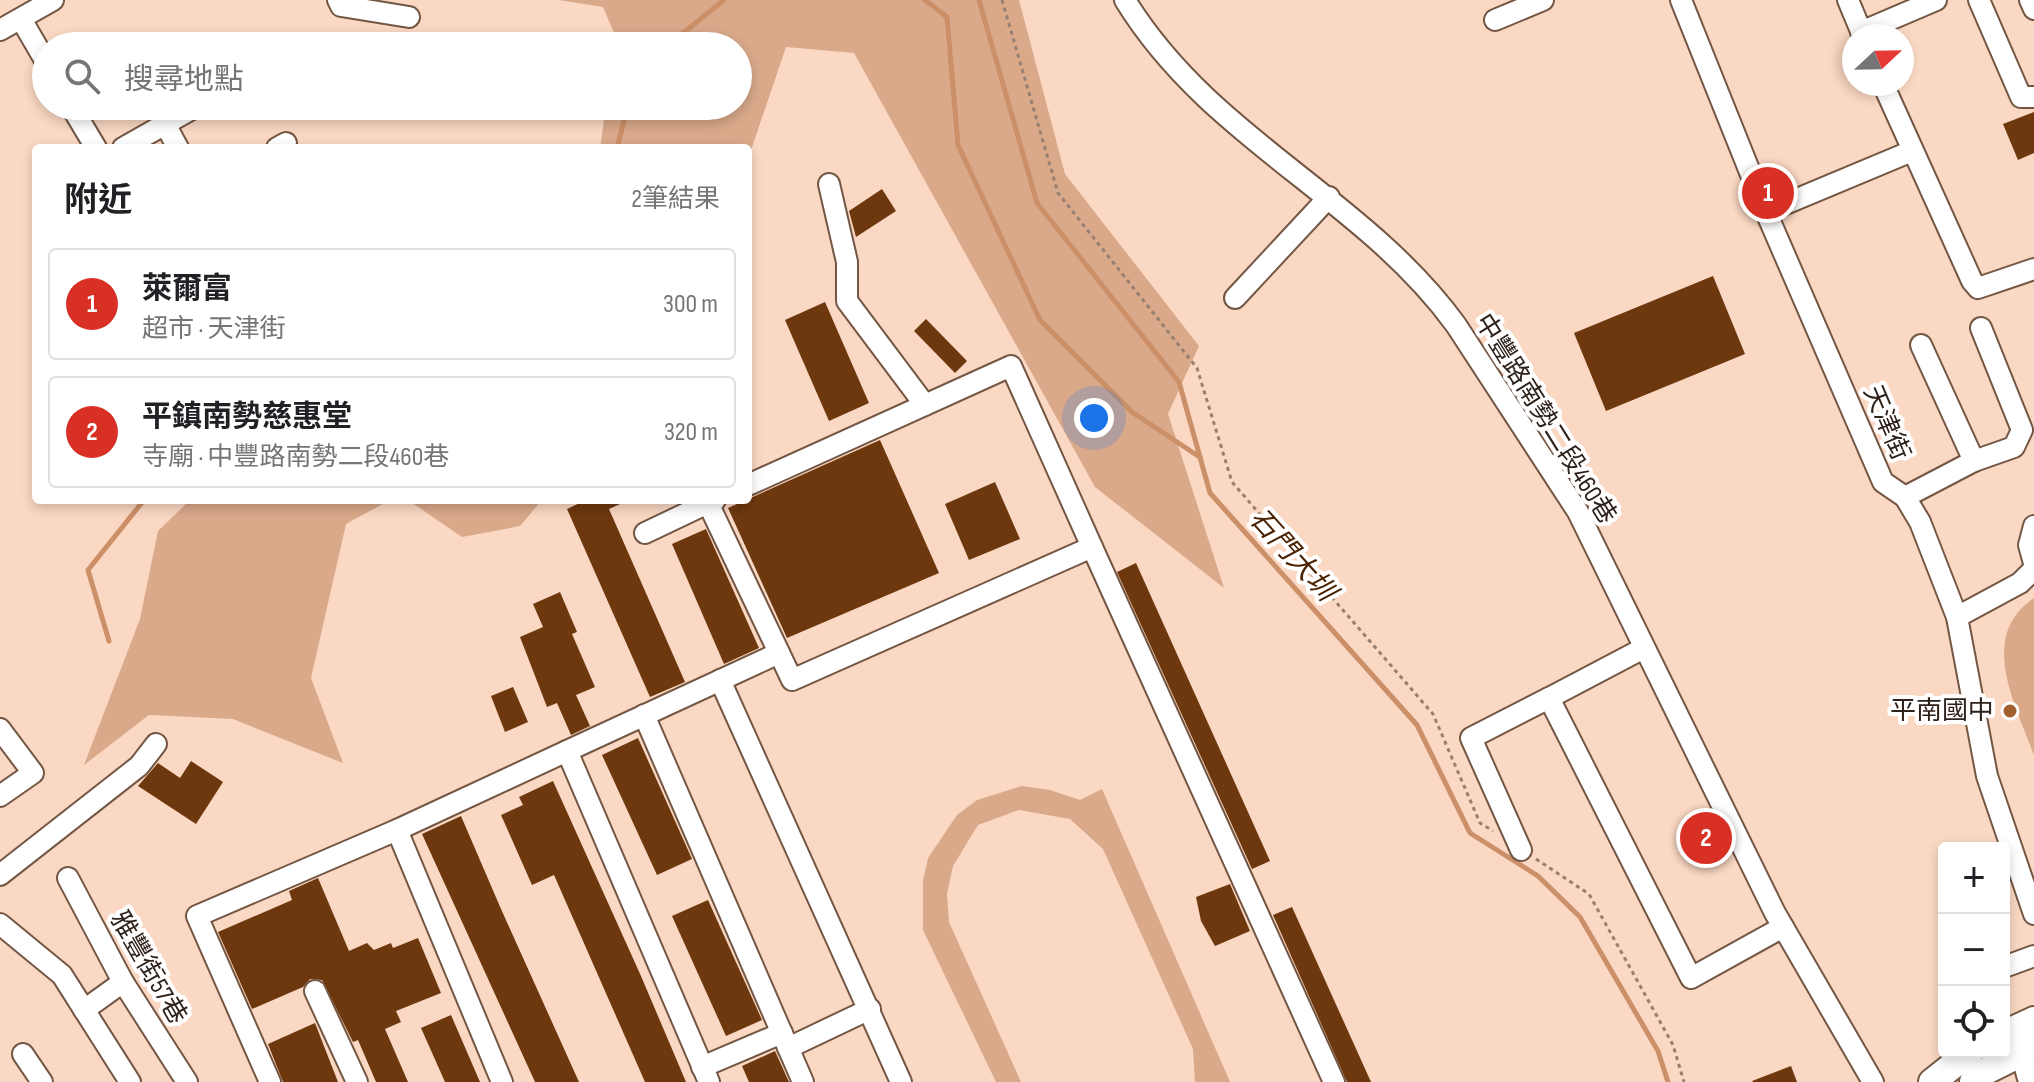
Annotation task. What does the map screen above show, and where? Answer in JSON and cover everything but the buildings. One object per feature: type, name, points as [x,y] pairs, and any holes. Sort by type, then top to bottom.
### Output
[{"type":"main road","points":[[1973,1082],[2020,1045],[2034,1020]]},
{"type":"main road","points":[[1932,1082],[1962,1058]]},
{"type":"street","points":[[0,30],[53,0]]},
{"type":"street","points":[[338,0],[341,6],[409,17]]},
{"type":"street","name":"中豐路南勢二段460巷","points":[[1125,0],[1140,25],[1194,89],[1268,154],[1329,197],[1439,302],[1578,512],[1783,927],[1873,1082]]},
{"type":"street","points":[[1495,20],[1543,0]]},
{"type":"street","name":"天津街","points":[[1681,0],[1766,212],[1883,482],[1905,497],[1920,522],[1957,617],[1987,776],[2034,914]]},
{"type":"street","points":[[1848,0],[1858,24]]},
{"type":"street","points":[[1884,24],[1936,0]]},
{"type":"street","points":[[1979,0],[2021,97],[2034,97]]},
{"type":"street","points":[[2030,0],[2034,9]]},
{"type":"street","points":[[21,19],[32,38]]},
{"type":"street","points":[[1888,96],[1972,281],[1978,288],[2034,269]]},
{"type":"street","points":[[79,120],[94,144]]},
{"type":"street","points":[[130,144],[172,120]]},
{"type":"street","points":[[165,124],[176,144]]},
{"type":"street","points":[[1766,212],[1912,151]]},
{"type":"street","points":[[829,184],[847,262],[847,301],[925,405]]},
{"type":"street","points":[[1235,298],[1329,197]]},
{"type":"street","points":[[1905,497],[1974,461],[2014,447],[2022,430],[1981,328]]},
{"type":"street","points":[[1921,345],[1974,461]]},
{"type":"street","points":[[752,483],[1011,366],[1334,1082]]},
{"type":"street","points":[[645,533],[708,504]]},
{"type":"street","points":[[713,504],[792,680],[1092,547]]},
{"type":"street","points":[[1957,617],[2020,583],[2034,566],[2029,545],[2034,526]]},
{"type":"street","points":[[1521,850],[1471,738],[1644,648]]},
{"type":"street","points":[[270,1082],[197,916],[397,830],[779,653]]},
{"type":"street","points":[[720,680],[901,1082]]},
{"type":"street","points":[[1549,698],[1691,978],[1783,927]]},
{"type":"street","points":[[644,715],[803,1082]]},
{"type":"street","points":[[0,729],[33,773],[0,796]]},
{"type":"street","points":[[0,875],[139,766],[156,744]]},
{"type":"street","points":[[567,751],[706,1074],[870,1009]]},
{"type":"street","points":[[397,830],[502,1082]]},
{"type":"street","name":"雅豐街57巷","points":[[68,878],[123,982],[187,1082]]},
{"type":"street","points":[[0,924],[62,975],[130,1082]]},
{"type":"street","points":[[2010,965],[2034,956]]},
{"type":"street","points":[[84,1010],[123,982]]},
{"type":"street","points":[[315,991],[357,1082]]},
{"type":"street","points":[[2020,1045],[2029,1082]]},
{"type":"street","points":[[23,1054],[42,1082]]},
{"type":"path","points":[[1002,0],[1058,193],[1197,368],[1232,482],[1433,714],[1480,823],[1589,894],[1673,1045],[1684,1082]]},
{"type":"shaded area","points":[[559,0],[1019,0],[1065,174],[1199,346],[1168,414],[1224,588],[1095,487],[854,53],[786,47],[752,147],[752,144],[601,144],[604,120],[752,120],[752,32],[614,32],[603,7]]},
{"type":"shaded area","points":[[186,504],[383,504],[346,524],[311,678],[343,763],[233,719],[149,715],[84,765],[140,619],[158,531]]},
{"type":"shaded area","points":[[414,504],[539,504],[520,526],[462,537]]},
{"type":"shaded area","points":[[2034,598],[2034,755],[2011,693],[2004,651],[2007,632],[2017,614]]},
{"type":"shaded area","points":[[1022,786],[1050,790],[1080,800],[1102,789],[1230,1082],[1195,1082],[1193,1049],[1103,849],[1070,819],[1019,810],[978,825],[953,866],[947,894],[949,922],[1021,1082],[996,1082],[923,930],[923,881],[928,858],[957,815],[977,800]]},
{"type":"waterway","points":[[684,32],[724,0]]},
{"type":"waterway","points":[[925,0],[947,17],[958,145],[1040,320],[1132,412],[1198,456]]},
{"type":"waterway","name":"石門大圳","points":[[979,0],[1037,203],[1179,382],[1210,493],[1417,725],[1470,833],[1538,876],[1580,917],[1658,1051],[1668,1082]]},
{"type":"waterway","points":[[618,144],[624,120]]},
{"type":"waterway","points":[[109,641],[88,570],[141,504]]},
{"type":"place","name":"萊爾富","points":[[1768,193]]},
{"type":"place","name":"平南國中","points":[[2010,711]]},
{"type":"place","name":"平鎮南勢慈惠堂","points":[[1706,838]]}]
